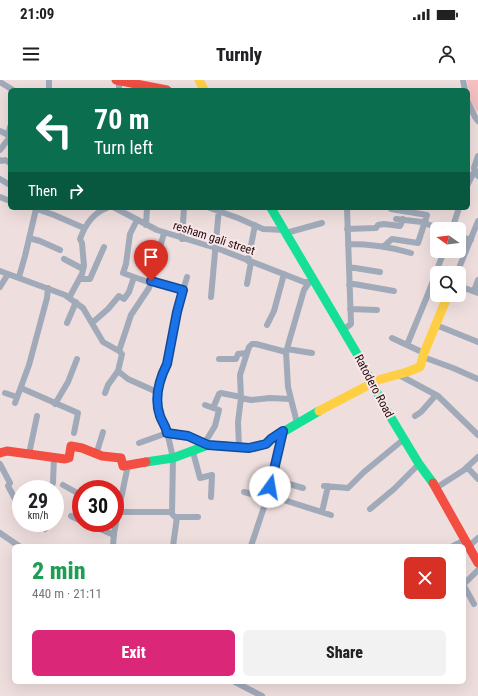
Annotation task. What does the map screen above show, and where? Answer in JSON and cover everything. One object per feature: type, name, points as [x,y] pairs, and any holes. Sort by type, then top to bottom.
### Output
[{"type":"street","points":[[0,82],[10,88]]},
{"type":"street","points":[[118,84],[148,88]]},
{"type":"street","points":[[470,106],[477,118]]},
{"type":"street","points":[[0,150],[8,138]]},
{"type":"street","points":[[470,179],[478,156]]},
{"type":"street","points":[[18,277],[29,238],[34,210]]},
{"type":"street","points":[[40,210],[84,228]]},
{"type":"street","points":[[69,298],[80,278],[84,266],[82,243],[80,239],[84,228],[87,223],[101,210]]},
{"type":"street","name":"resham gali street","points":[[119,210],[164,233],[216,248],[304,282],[311,280]]},
{"type":"street","points":[[146,225],[147,210]]},
{"type":"street","points":[[182,238],[184,210]]},
{"type":"street","points":[[211,297],[219,210]]},
{"type":"street","points":[[221,210],[263,229],[285,232],[322,223]]},
{"type":"street","name":"Ratodero Road","points":[[272,210],[311,280],[343,330],[384,406],[419,464],[436,488],[478,563]]},
{"type":"street","points":[[343,330],[351,324],[346,210]]},
{"type":"street","points":[[383,247],[392,239],[418,243],[427,215],[397,210]]},
{"type":"street","points":[[454,222],[458,210]]},
{"type":"street","points":[[348,228],[376,228],[378,225],[384,224],[400,226],[400,219],[422,222],[430,226]]},
{"type":"street","points":[[138,220],[130,234],[126,264],[123,273],[183,290]]},
{"type":"street","points":[[460,266],[478,221]]},
{"type":"street","points":[[248,284],[255,225]]},
{"type":"street","points":[[105,393],[108,385],[118,371],[122,354],[120,351],[131,315],[147,291],[151,282],[164,233]]},
{"type":"street","points":[[29,238],[60,250]]},
{"type":"street","points":[[466,238],[471,240]]},
{"type":"street","points":[[348,244],[364,244],[397,249],[411,253]]},
{"type":"street","points":[[80,278],[90,279],[104,247]]},
{"type":"street","points":[[70,262],[74,254]]},
{"type":"street","points":[[407,345],[441,258]]},
{"type":"street","points":[[64,259],[83,269]]},
{"type":"street","points":[[349,267],[380,272]]},
{"type":"street","points":[[0,271],[60,292],[76,302],[83,308],[103,342],[120,351]]},
{"type":"street","points":[[0,287],[8,274]]},
{"type":"street","points":[[267,324],[274,311],[284,274]]},
{"type":"street","points":[[92,323],[108,309],[119,296],[124,299],[129,292],[134,277]]},
{"type":"street","points":[[173,544],[175,515],[173,458],[166,427],[160,417],[157,395],[167,364],[177,312],[187,277]]},
{"type":"street","points":[[296,423],[290,400],[286,367],[286,350],[304,290],[311,280]]},
{"type":"street","points":[[466,288],[476,292],[478,280]]},
{"type":"street","points":[[349,285],[354,284],[394,291]]},
{"type":"street","points":[[5,393],[16,400],[29,366],[47,298],[48,288]]},
{"type":"street","points":[[67,323],[76,302]]},
{"type":"street","points":[[139,443],[167,433],[188,436],[206,444],[239,448],[249,448],[266,444],[271,439],[296,423],[372,382],[407,373],[420,366],[445,302]]},
{"type":"street","points":[[350,309],[377,310]]},
{"type":"street","points":[[436,325],[478,342]]},
{"type":"street","points":[[392,338],[424,355],[478,379]]},
{"type":"street","points":[[239,448],[238,422],[241,398],[240,375],[248,347],[252,344],[256,344],[312,353]]},
{"type":"street","points":[[219,360],[236,359],[238,354],[246,353]]},
{"type":"street","points":[[55,404],[68,382],[77,359]]},
{"type":"street","points":[[118,371],[128,379],[157,392],[157,395]]},
{"type":"street","points":[[399,375],[436,396],[478,435]]},
{"type":"street","points":[[20,388],[78,413],[74,434]]},
{"type":"street","points":[[213,408],[219,394],[221,393],[251,400],[270,398],[290,400]]},
{"type":"street","points":[[415,416],[421,412],[436,396]]},
{"type":"street","points":[[0,453],[7,451],[64,459],[69,458],[71,446],[82,448],[96,455],[121,458],[123,466],[173,458],[193,452],[206,444],[215,426],[219,410],[205,406]]},
{"type":"street","points":[[29,454],[37,416]]},
{"type":"street","points":[[252,544],[272,479],[283,431]]},
{"type":"street","points":[[96,455],[103,432]]},
{"type":"street","points":[[322,512],[326,486],[348,488],[364,472],[404,439]]},
{"type":"street","points":[[193,452],[200,478],[212,475],[211,497]]},
{"type":"street","points":[[53,480],[54,457]]},
{"type":"street","points":[[436,488],[468,467],[478,457]]},
{"type":"street","points":[[0,464],[10,483],[8,486],[12,493]]},
{"type":"street","points":[[370,509],[394,489],[419,464]]},
{"type":"street","points":[[124,482],[128,465]]},
{"type":"street","points":[[468,467],[478,479]]},
{"type":"street","points":[[272,479],[303,488]]},
{"type":"street","points":[[244,492],[267,496],[331,515]]},
{"type":"street","points":[[124,512],[198,517]]},
{"type":"street","points":[[105,532],[114,536]]},
{"type":"street","points":[[113,544],[114,532]]},
{"type":"street","points":[[0,533],[16,544]]},
{"type":"street","points":[[462,544],[478,538]]},
{"type":"street","points":[[466,583],[478,570]]},
{"type":"street","points":[[466,589],[474,604]]},
{"type":"street","points":[[239,684],[262,696]]},
{"type":"shaded area","points":[[467,80],[478,80],[477,112],[470,99],[470,88],[468,88]]},
{"type":"traffic: fast","points":[[272,210],[356,352],[384,406],[419,464],[433,483]]},
{"type":"traffic: fast","points":[[146,462],[173,458],[208,445],[249,448],[266,444],[271,439],[319,411]]},
{"type":"traffic: slow","points":[[199,80],[203,88]]},
{"type":"traffic: slow","points":[[319,411],[378,380],[420,367],[424,353],[445,302]]},
{"type":"traffic: jam","points":[[116,80],[157,88]]},
{"type":"traffic: jam","points":[[0,453],[7,451],[65,459],[69,458],[71,446],[82,448],[102,456],[121,458],[123,466],[146,462]]},
{"type":"traffic: jam","points":[[433,483],[478,563]]},
{"type":"route","points":[[151,281],[183,290],[177,312],[168,360],[157,395],[160,417],[166,427],[167,433],[188,436],[208,445],[249,448],[266,444],[283,431],[270,487]]}]
